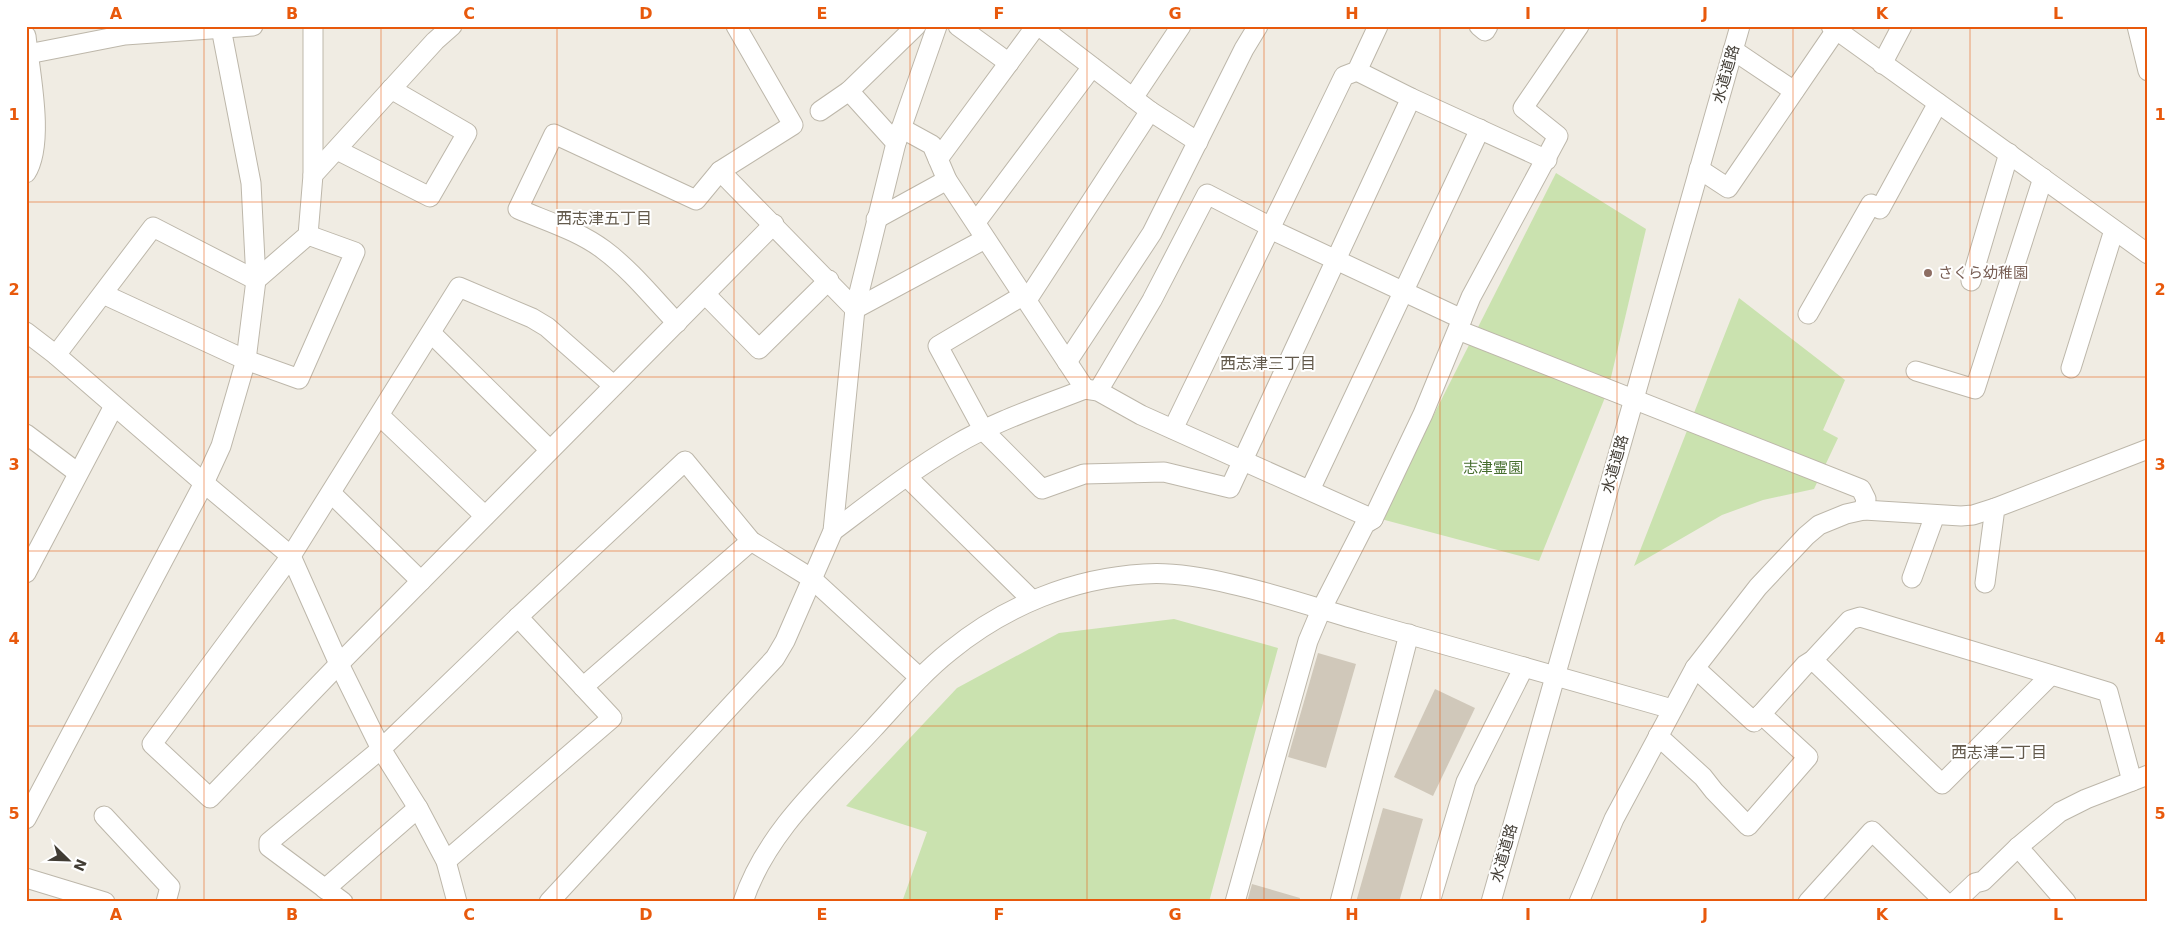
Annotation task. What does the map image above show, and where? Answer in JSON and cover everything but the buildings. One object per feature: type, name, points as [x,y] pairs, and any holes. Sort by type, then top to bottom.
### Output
[{"type":"street","points":[[26,174],[34,154],[36,130],[27,53],[124,31],[253,26]]},
{"type":"street","points":[[256,280],[308,235],[313,175],[313,26]]},
{"type":"street","points":[[313,175],[435,41],[452,26]]},
{"type":"street","points":[[677,323],[616,259],[579,236],[518,209],[554,134],[696,200],[720,170],[792,125],[736,26]]},
{"type":"street","points":[[820,111],[849,91],[916,26]]},
{"type":"street","points":[[549,902],[775,658],[785,641],[833,531],[856,309],[876,219],[899,136],[937,26]]},
{"type":"street","points":[[958,26],[1009,63]]},
{"type":"street","points":[[938,159],[1038,26],[1150,111],[1198,142]]},
{"type":"street","points":[[1067,362],[1152,233],[1244,49],[1258,26]]},
{"type":"street","points":[[1173,428],[1344,76],[1356,71],[1378,26]]},
{"type":"street","points":[[1479,26],[1485,31],[1488,26]]},
{"type":"street","points":[[1235,902],[1308,642],[1321,610],[1365,524],[1373,519],[1423,414],[1471,297],[1558,136],[1523,108],[1580,26]]},
{"type":"street","name":"水道道路","points":[[1491,902],[1740,26]]},
{"type":"street","points":[[1882,64],[1902,26]]},
{"type":"street","points":[[2138,26],[2148,71]]},
{"type":"street","points":[[26,819],[204,484],[221,446],[246,360],[256,280],[251,183],[221,28]]},
{"type":"street","points":[[1133,98],[1177,28]]},
{"type":"street","points":[[1699,169],[1728,188],[1834,28],[2148,254]]},
{"type":"street","points":[[1734,50],[1794,91]]},
{"type":"street","points":[[976,222],[1092,67]]},
{"type":"street","points":[[1356,71],[1546,160]]},
{"type":"street","points":[[337,150],[430,197],[467,133],[391,89]]},
{"type":"street","points":[[849,91],[899,136],[932,145],[947,180],[976,222],[985,239],[1067,362],[1091,390],[1141,415],[1243,459],[1373,519]]},
{"type":"street","points":[[1150,111],[1025,298],[938,346],[984,430],[1042,489],[1084,474],[1164,472],[1230,488],[1411,98]]},
{"type":"street","points":[[1808,314],[1871,204],[1880,209],[1938,103]]},
{"type":"street","points":[[1310,490],[1480,129]]},
{"type":"street","points":[[1972,282],[2009,153]]},
{"type":"street","points":[[720,170],[856,309]]},
{"type":"street","points":[[1916,371],[1975,389],[2043,178]]},
{"type":"street","points":[[876,219],[947,180]]},
{"type":"street","points":[[833,531],[956,444],[984,430],[1091,390],[1152,300],[1207,194],[1270,228],[1404,292],[1460,325],[1633,401],[1862,489],[1866,499],[1864,510]]},
{"type":"street","points":[[614,386],[547,327],[532,318],[459,287],[332,494],[291,556],[152,744],[210,798],[338,664],[706,294],[774,224]]},
{"type":"street","points":[[56,355],[153,227],[256,280]]},
{"type":"street","points":[[2071,368],[2114,230]]},
{"type":"street","points":[[103,294],[246,360],[299,379],[355,252],[308,235]]},
{"type":"street","points":[[856,309],[985,239]]},
{"type":"street","points":[[706,294],[759,350],[829,280]]},
{"type":"street","points":[[26,332],[56,355],[204,484],[291,556],[338,664],[382,749],[418,808],[446,861],[457,902]]},
{"type":"street","points":[[431,332],[550,450]]},
{"type":"street","points":[[26,572],[114,406]]},
{"type":"street","points":[[380,416],[485,516]]},
{"type":"street","points":[[26,434],[78,473]]},
{"type":"street","points":[[1579,902],[1614,819],[1695,668],[1758,588],[1806,536],[1819,525],[1846,514],[1864,510],[1935,515],[1973,515],[2148,449]]},
{"type":"street","points":[[343,902],[268,847],[269,842],[382,749],[518,617],[685,461],[751,540],[812,578],[920,678]]},
{"type":"street","points":[[907,477],[1032,600]]},
{"type":"street","points":[[332,494],[421,581]]},
{"type":"street","points":[[1985,583],[1994,508]]},
{"type":"street","points":[[1912,578],[1935,515]]},
{"type":"street","points":[[583,687],[751,540]]},
{"type":"street","points":[[744,902],[748,887],[765,854],[788,822],[920,678],[948,652],[975,631],[1032,600],[1072,586],[1109,578],[1147,574],[1232,584],[1672,709]]},
{"type":"street","points":[[446,861],[612,718],[518,617]]},
{"type":"street","points":[[1695,668],[1754,722],[1805,664],[1813,660],[1850,620],[1860,617],[2108,692],[2140,778],[2086,799],[2060,812],[2018,847],[1983,881],[1975,883],[1955,902]]},
{"type":"street","points":[[1340,902],[1409,634]]},
{"type":"street","points":[[1813,660],[1942,784],[2051,675]]},
{"type":"street","points":[[1430,902],[1466,782],[1524,667]]},
{"type":"street","points":[[1658,736],[1703,777],[1748,826],[1808,758],[1761,714]]},
{"type":"street","points":[[325,889],[418,808]]},
{"type":"street","points":[[104,816],[170,887],[166,902]]},
{"type":"street","points":[[1808,902],[1872,831],[1945,902]]},
{"type":"street","points":[[2018,847],[2066,902]]},
{"type":"street","points":[[26,878],[105,902]]},
{"type":"green space","name":"志津霊園","points":[[1556,173],[1646,229],[1608,390],[1539,561],[1381,519]]},
{"type":"green space","points":[[1739,298],[1845,380],[1823,430],[1838,438],[1814,489],[1763,500],[1722,515],[1634,566]]},
{"type":"green space","points":[[1174,619],[1278,648],[1209,902],[902,902],[927,832],[846,806],[957,688],[1059,633]]},
{"type":"place","name":"さくら幼稚園","points":[[1928,273]]},
{"type":"district","name":"西志津五丁目","points":[[604,218]]},
{"type":"district","name":"西志津三丁目","points":[[1268,363]]},
{"type":"district","name":"西志津二丁目","points":[[1999,752]]}]
